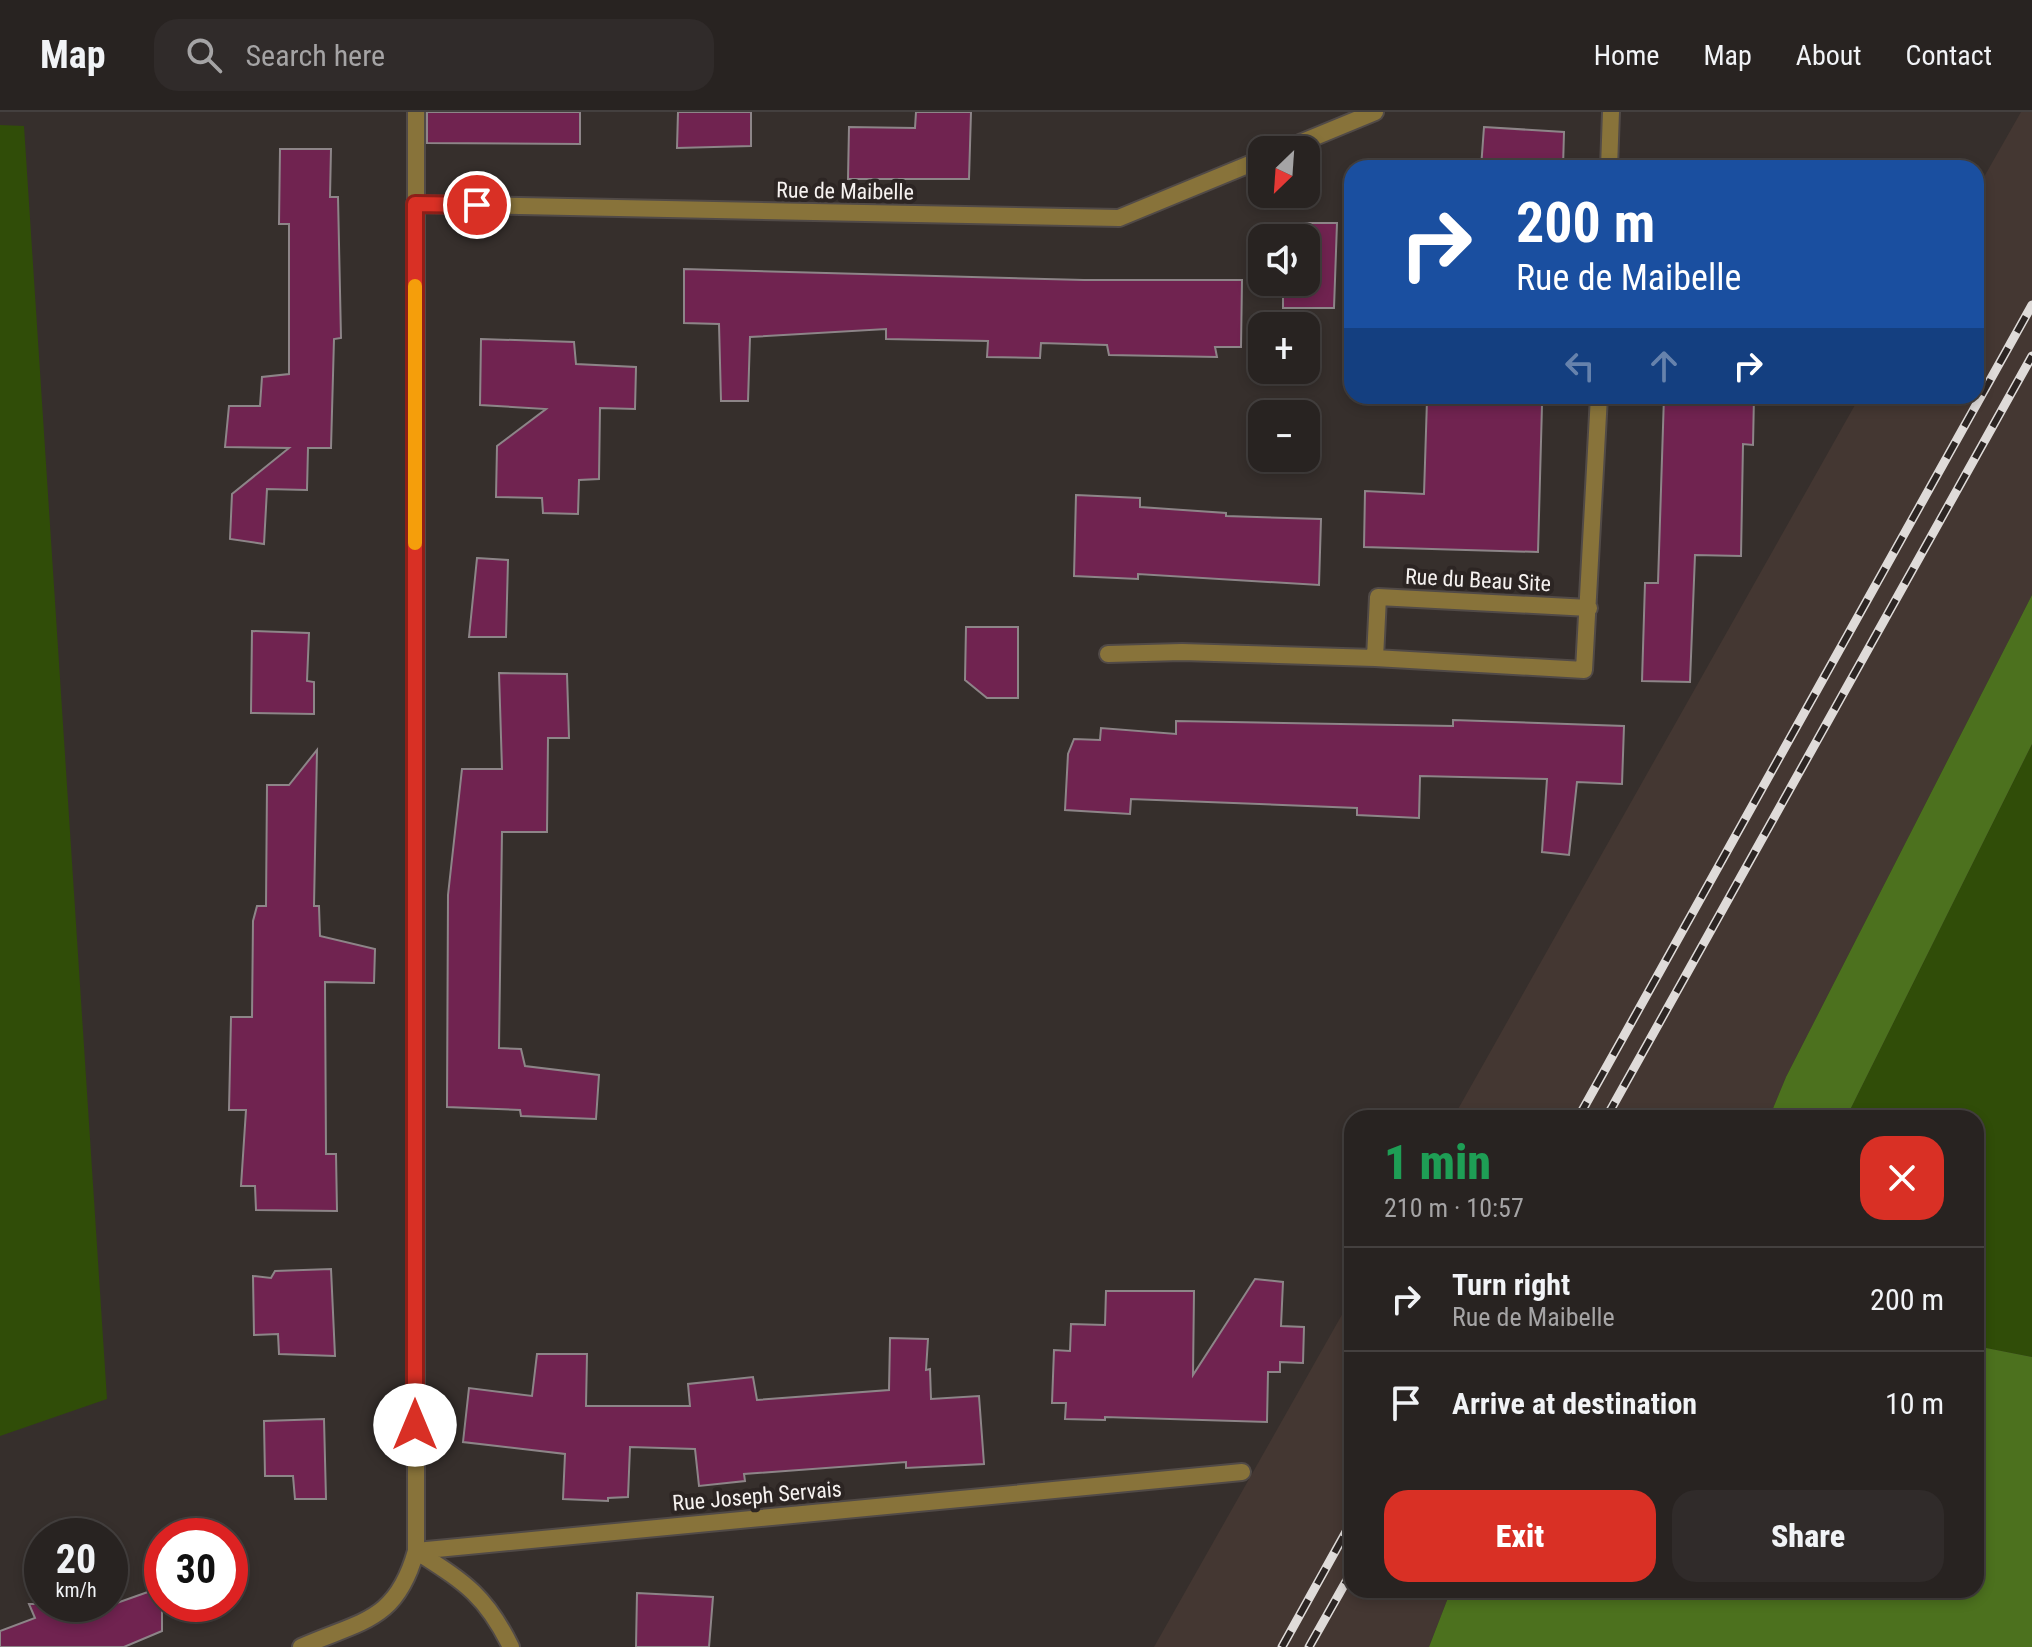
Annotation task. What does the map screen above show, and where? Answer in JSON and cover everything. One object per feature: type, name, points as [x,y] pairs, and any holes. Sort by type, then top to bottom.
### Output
[{"type":"street","points":[[301,1647],[387,1609],[402,1590],[416,1551],[416,112]]},
{"type":"street","points":[[1317,136],[1375,112]]},
{"type":"street","points":[[1609,160],[1611,112]]},
{"type":"street","name":"Rue de Maibelle","points":[[415,204],[1119,218],[1248,165]]},
{"type":"street","points":[[1108,654],[1182,652],[1375,658],[1584,670],[1599,404]]},
{"type":"street","name":"Rue du Beau Site","points":[[1375,658],[1378,597],[1589,608]]},
{"type":"street","name":"Rue Joseph Servais","points":[[416,1551],[1242,1472]]},
{"type":"street","points":[[416,1551],[471,1586],[496,1616],[511,1647]]},
{"type":"shaded area","points":[[2021,112],[2032,112],[2032,595],[1786,1077],[1772,1110],[1458,1110],[1855,404],[1984,404],[1984,177]]},
{"type":"shaded area","points":[[1344,1311],[1344,1598],[1448,1598],[1429,1647],[1154,1647]]},
{"type":"green space","points":[[0,125],[24,126],[107,1399],[0,1436]]},
{"type":"green space","points":[[2032,595],[2032,744],[1850,1110],[1772,1110],[1786,1077]]},
{"type":"green space","points":[[2032,744],[2032,1357],[1984,1348],[1984,1110],[1850,1110]]},
{"type":"green space","points":[[1984,1348],[2032,1357],[2032,1647],[1429,1647],[1448,1598],[1984,1598]]},
{"type":"building","points":[[427,112],[580,112],[580,144],[427,143]]},
{"type":"building","points":[[678,112],[751,112],[751,146],[677,148]]},
{"type":"building","points":[[916,112],[971,112],[969,179],[848,179],[849,127],[915,128]]},
{"type":"building","points":[[1484,127],[1564,132],[1563,160],[1482,160]]},
{"type":"building","points":[[280,149],[331,149],[330,197],[338,197],[341,338],[334,339],[331,448],[308,448],[307,490],[267,489],[264,544],[230,539],[232,494],[289,448],[225,447],[229,406],[260,406],[262,377],[289,374],[289,224],[279,224]]},
{"type":"building","points":[[1337,223],[1334,308],[1283,308],[1283,296],[1320,296],[1320,224],[1285,224]]},
{"type":"building","points":[[684,269],[1084,280],[1242,280],[1241,347],[1215,347],[1217,357],[1109,355],[1107,345],[1041,343],[1040,358],[987,357],[988,341],[886,339],[886,329],[750,337],[748,401],[721,401],[719,324],[684,323]]},
{"type":"building","points":[[481,339],[574,342],[576,364],[636,367],[635,409],[600,408],[599,479],[579,480],[578,514],[543,513],[542,498],[496,497],[497,446],[546,409],[480,405]]},
{"type":"building","points":[[1427,404],[1542,405],[1538,552],[1364,547],[1365,491],[1424,494]]},
{"type":"building","points":[[1664,404],[1754,404],[1753,445],[1743,444],[1741,556],[1695,555],[1690,682],[1642,681],[1645,583],[1658,583]]},
{"type":"building","points":[[1076,495],[1140,498],[1140,507],[1226,513],[1226,516],[1321,519],[1319,585],[1138,574],[1138,579],[1074,576]]},
{"type":"building","points":[[477,558],[508,560],[506,637],[469,637]]},
{"type":"building","points":[[966,627],[1018,627],[1018,698],[987,698],[965,680]]},
{"type":"building","points":[[252,631],[309,633],[307,681],[314,682],[314,714],[251,713]]},
{"type":"building","points":[[499,673],[567,674],[569,738],[548,738],[547,832],[502,832],[499,1048],[521,1049],[525,1066],[599,1075],[596,1119],[521,1116],[520,1110],[447,1107],[448,895],[462,769],[502,769]]},
{"type":"building","points":[[1453,720],[1624,726],[1622,784],[1577,782],[1569,855],[1542,852],[1547,779],[1420,776],[1419,818],[1357,815],[1357,808],[1131,799],[1130,814],[1065,810],[1068,754],[1074,739],[1100,740],[1101,728],[1176,734],[1176,721],[1453,726]]},
{"type":"building","points":[[317,750],[314,906],[319,906],[320,936],[375,949],[374,983],[325,982],[326,1154],[336,1154],[337,1211],[256,1210],[255,1186],[241,1186],[246,1110],[229,1110],[231,1017],[252,1017],[253,921],[257,906],[266,906],[267,785],[289,785]]},
{"type":"building","points":[[331,1269],[335,1356],[279,1354],[278,1334],[254,1335],[253,1276],[271,1278],[275,1271]]},
{"type":"building","points":[[1255,1279],[1283,1282],[1281,1326],[1304,1327],[1303,1363],[1280,1362],[1280,1372],[1268,1372],[1267,1422],[1105,1417],[1105,1420],[1065,1419],[1066,1403],[1052,1403],[1054,1350],[1070,1351],[1071,1324],[1105,1325],[1106,1291],[1194,1291],[1193,1375]]},
{"type":"building","points":[[890,1338],[928,1339],[926,1370],[930,1369],[931,1399],[979,1396],[984,1464],[906,1468],[906,1462],[744,1474],[745,1481],[699,1486],[695,1449],[630,1447],[628,1497],[608,1498],[608,1501],[563,1499],[565,1454],[463,1442],[469,1388],[532,1396],[537,1354],[587,1354],[586,1406],[690,1406],[688,1384],[753,1377],[757,1400],[889,1390]]},
{"type":"building","points":[[324,1419],[326,1499],[295,1499],[293,1476],[265,1476],[264,1421]]},
{"type":"building","points":[[144,1593],[144,1622],[162,1622],[162,1631],[124,1647],[0,1647],[0,1631],[24,1622],[128,1622],[128,1599]]},
{"type":"building","points":[[637,1593],[713,1597],[709,1647],[636,1647]]},
{"type":"railway","points":[[1984,391],[2032,305]]},
{"type":"railway","points":[[1610,1110],[2032,356]]},
{"type":"railway","points":[[1582,1110],[1977,404]]},
{"type":"railway","points":[[1282,1647],[1344,1535]]},
{"type":"railway","points":[[1309,1647],[1344,1585]]},
{"type":"slow traffic","points":[[415,286],[415,543]]},
{"type":"route","points":[[415,1425],[415,204],[477,205]]}]
